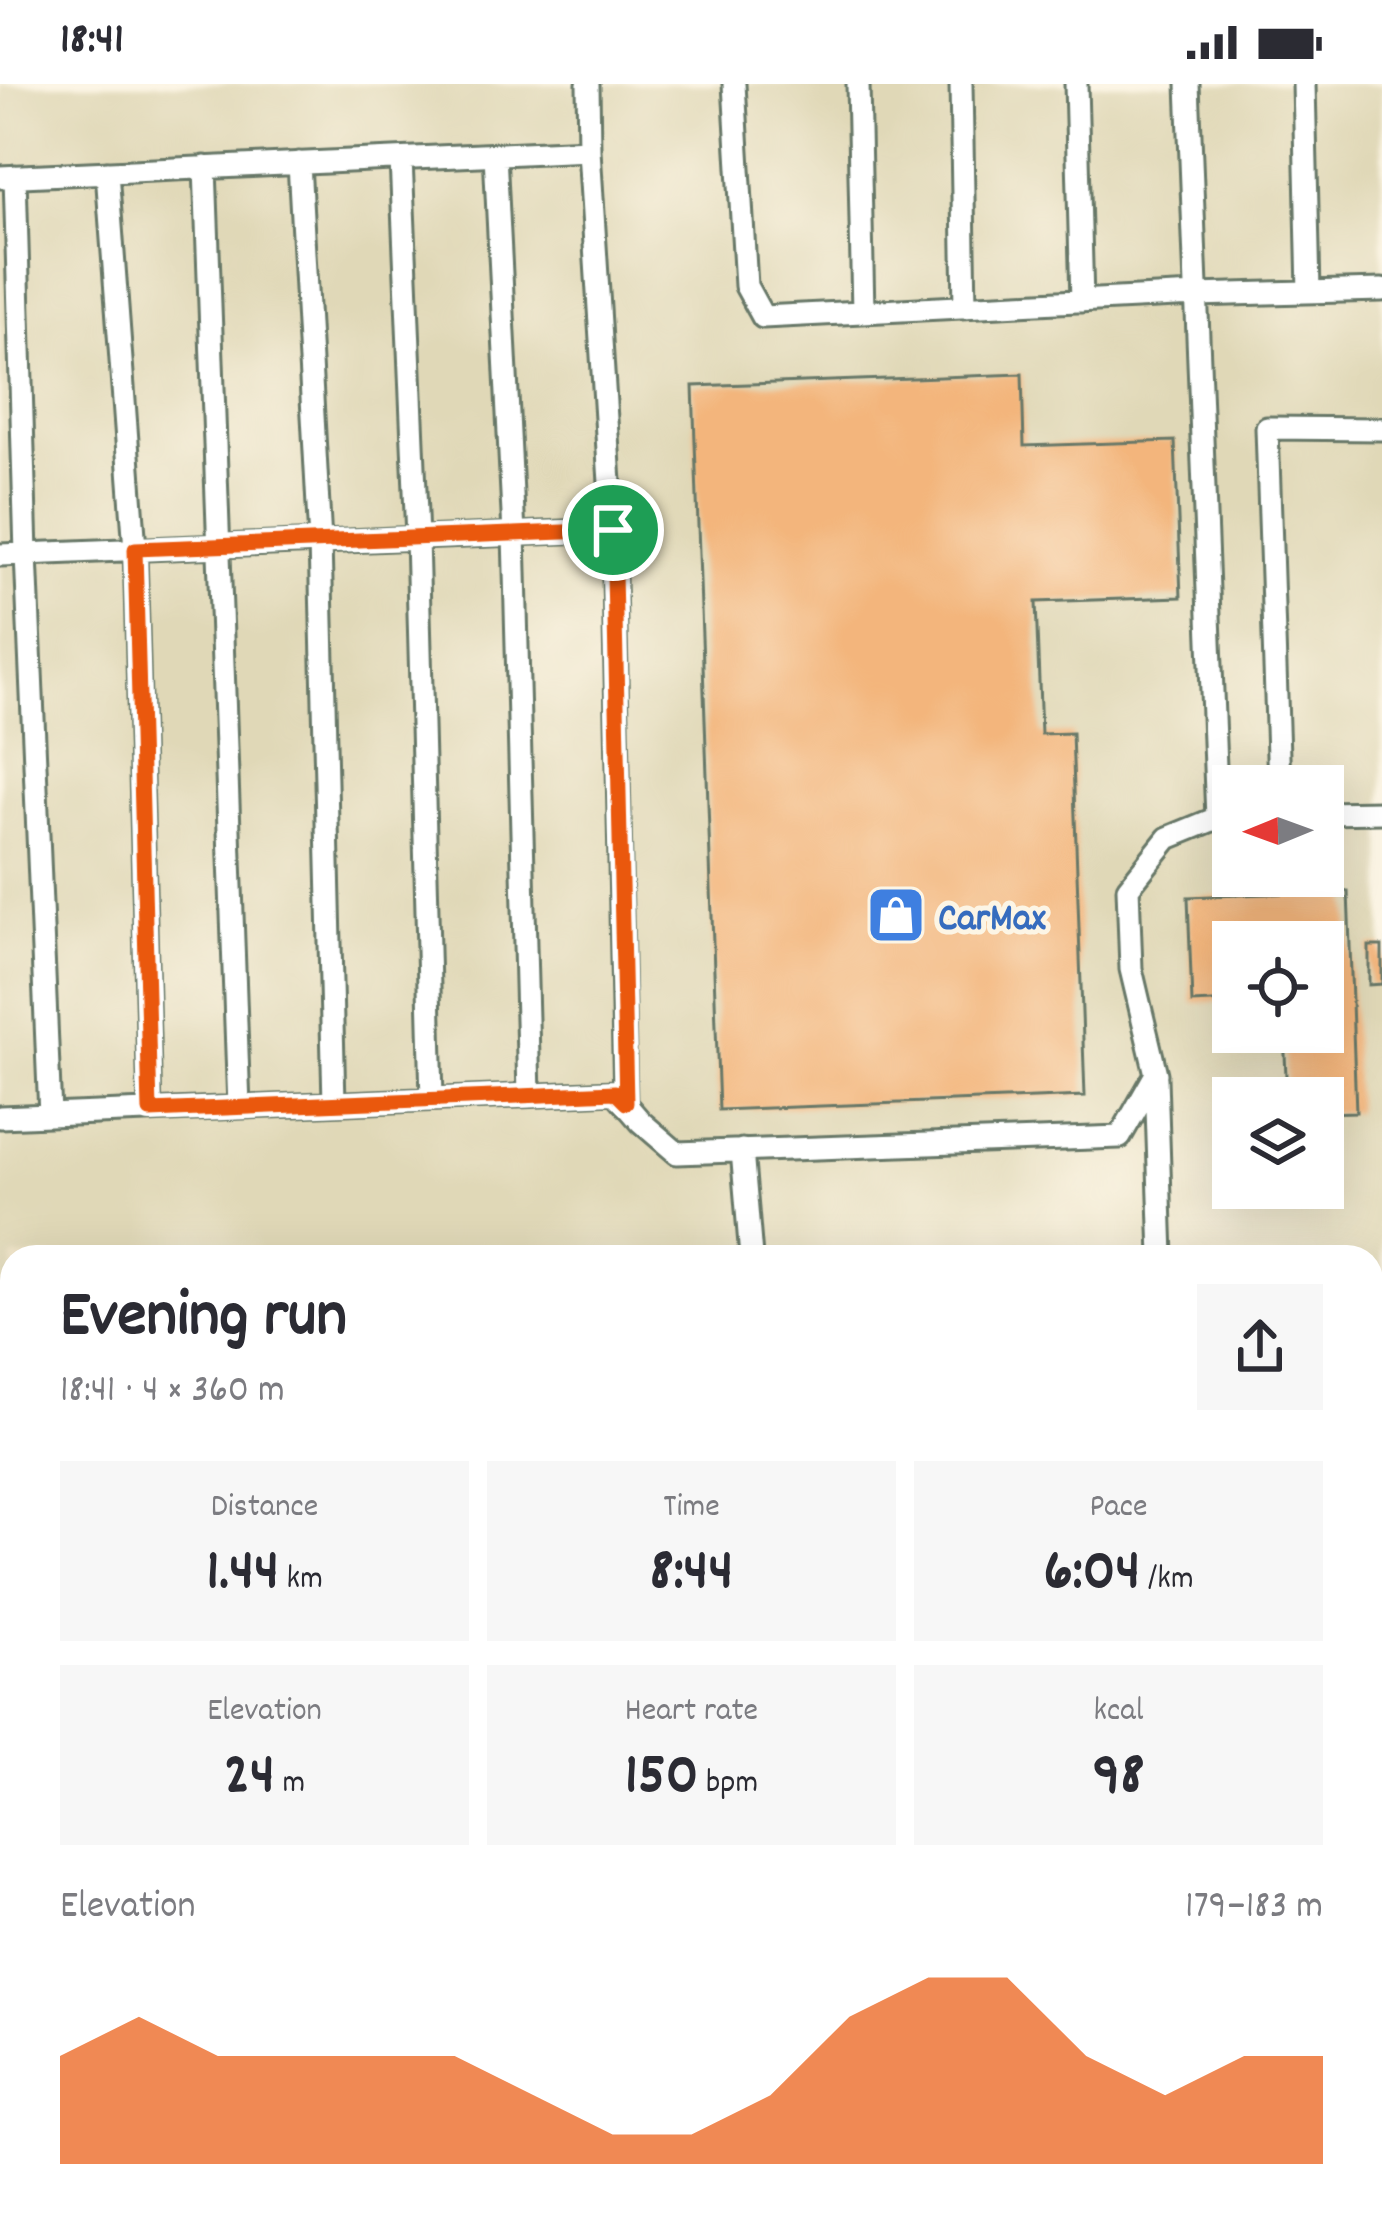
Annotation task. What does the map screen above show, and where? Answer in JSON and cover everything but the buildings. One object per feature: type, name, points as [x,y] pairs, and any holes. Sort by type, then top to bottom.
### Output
[{"type":"lane","points":[[588,84],[613,530],[626,1103]]},
{"type":"lane","points":[[734,84],[746,286],[763,317],[1382,290]]},
{"type":"lane","points":[[857,84],[863,312]]},
{"type":"lane","points":[[961,84],[965,307]]},
{"type":"lane","points":[[1076,84],[1082,301]]},
{"type":"lane","points":[[1188,84],[1222,765]]},
{"type":"lane","points":[[1304,84],[1309,292]]},
{"type":"lane","points":[[50,1115],[8,176],[589,150]]},
{"type":"lane","points":[[495,154],[514,534],[529,1095]]},
{"type":"lane","points":[[401,159],[432,1100]]},
{"type":"lane","points":[[299,163],[320,542],[334,1103]]},
{"type":"lane","points":[[205,167],[239,1107]]},
{"type":"lane","points":[[107,172],[135,549],[150,1111]]},
{"type":"lane","points":[[1278,765],[1267,428],[1382,429]]},
{"type":"lane","points":[[0,555],[613,530]]},
{"type":"lane","points":[[1344,813],[1382,812]]},
{"type":"lane","points":[[1162,1245],[1156,1074],[1131,969],[1128,888],[1168,838],[1212,823]]},
{"type":"lane","points":[[0,1117],[615,1092],[676,1153],[1120,1137],[1156,1074]]},
{"type":"lane","points":[[742,1150],[750,1245]]},
{"type":"shaded area","points":[[0,84],[1382,84],[1382,1245],[0,1245]]},
{"type":"place","name":"CarMax","points":[[896,915]]},
{"type":"route","points":[[613,530],[626,1103],[615,1092],[150,1111],[135,549],[613,530]]}]
